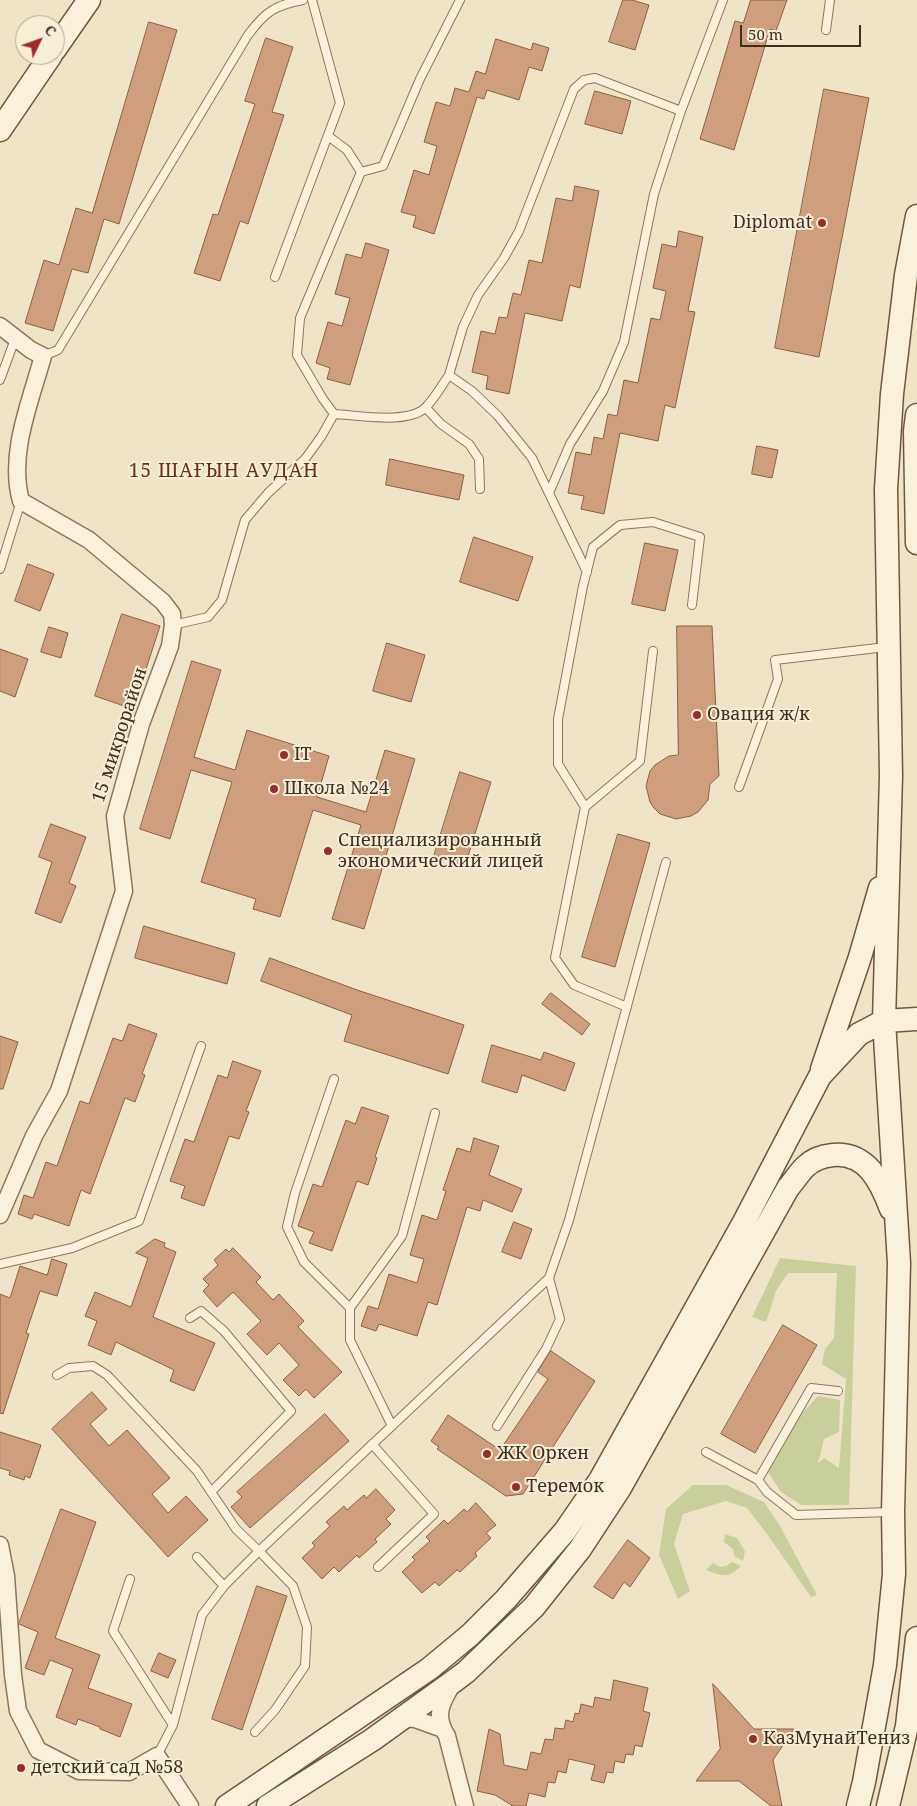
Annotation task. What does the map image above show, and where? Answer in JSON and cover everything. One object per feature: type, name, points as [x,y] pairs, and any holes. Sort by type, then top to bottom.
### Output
[{"type":"street","points":[[65,35],[89,0]]},
{"type":"street","points":[[0,130],[44,65]]},
{"type":"street","points":[[858,1806],[885,1665],[894,1574],[893,1512],[898,1329],[897,1226],[884,1021],[891,776],[886,490],[892,394],[906,275],[917,216]]},
{"type":"street","points":[[0,326],[15,339],[43,356],[17,451],[17,488],[21,501],[89,540],[163,602],[172,614],[173,625]]},
{"type":"street","points":[[917,415],[915,431],[917,543]]},
{"type":"street","name":"15 микрорайон","points":[[0,1215],[34,1136],[60,1091],[124,891],[115,816],[141,724],[170,646],[173,625]]},
{"type":"street","points":[[227,1806],[429,1669],[470,1635],[506,1599],[565,1530],[600,1480],[744,1222],[820,1076],[860,957],[890,853]]},
{"type":"street","points":[[820,1076],[859,1034],[884,1021],[917,1019]]},
{"type":"street","points":[[268,1806],[372,1740],[454,1681],[466,1672],[534,1607],[580,1549],[620,1488],[788,1188],[805,1166],[822,1156],[854,1157],[871,1169],[883,1188],[897,1226]]},
{"type":"street","points":[[0,1545],[6,1576],[13,1675],[18,1711],[38,1750],[79,1771],[129,1772],[157,1756],[190,1806]]},
{"type":"street","points":[[888,1806],[907,1726],[917,1638]]},
{"type":"street","points":[[454,1681],[440,1706],[443,1729],[447,1736],[465,1806]]},
{"type":"street","points":[[401,1718],[415,1719],[443,1729]]},
{"type":"lane","points":[[43,356],[58,350],[259,20],[270,10],[285,3],[303,0]]},
{"type":"lane","points":[[275,277],[340,103],[312,0]]},
{"type":"lane","points":[[362,172],[383,166],[420,79],[460,0]]},
{"type":"lane","points":[[549,492],[570,444],[603,391],[624,342],[654,194],[681,111],[723,0]]},
{"type":"lane","points":[[826,30],[830,0]]},
{"type":"lane","points":[[362,172],[300,318],[297,354],[323,400],[334,414],[394,418],[417,414],[426,408],[449,375],[463,327],[478,295],[504,258],[519,231],[574,89],[584,80],[595,78],[681,111]]},
{"type":"lane","points":[[328,136],[347,150],[362,172]]},
{"type":"lane","points":[[0,380],[15,339]]},
{"type":"lane","points":[[449,375],[472,391],[498,416],[532,458],[587,572]]},
{"type":"lane","points":[[426,408],[441,424],[469,444],[479,459],[480,489]]},
{"type":"lane","points":[[173,625],[208,617],[222,600],[245,520],[268,493],[305,459],[321,437],[334,414]]},
{"type":"lane","points":[[0,569],[21,501]]},
{"type":"lane","points":[[585,807],[558,764],[558,719],[593,547],[620,525],[653,522],[700,537],[692,605]]},
{"type":"lane","points":[[739,787],[778,679],[775,660],[889,647]]},
{"type":"lane","points":[[627,1007],[574,985],[554,958],[585,807],[640,761],[653,651]]},
{"type":"lane","points":[[157,1756],[173,1725],[202,1615],[224,1586],[549,1278],[569,1220],[666,862]]},
{"type":"lane","points":[[0,1264],[72,1248],[139,1221],[201,1046]]},
{"type":"lane","points":[[334,1079],[296,1193],[287,1227],[304,1262],[350,1308]]},
{"type":"lane","points":[[392,1426],[350,1340],[350,1308],[402,1236],[435,1113]]},
{"type":"lane","points":[[497,1426],[546,1349],[560,1319],[549,1278]]},
{"type":"lane","points":[[190,1318],[201,1311],[224,1331],[291,1411],[211,1492]]},
{"type":"lane","points":[[57,1375],[69,1368],[93,1366],[107,1375],[196,1471],[236,1529],[293,1586],[307,1627],[306,1666],[275,1710],[255,1732]]},
{"type":"lane","points":[[758,1480],[811,1388],[838,1391]]},
{"type":"lane","points":[[372,1444],[434,1514],[378,1567]]},
{"type":"lane","points":[[706,1452],[758,1480],[767,1492],[796,1515],[893,1512]]},
{"type":"lane","points":[[197,1557],[224,1586]]},
{"type":"lane","points":[[130,1579],[113,1630],[173,1725]]},
{"type":"green space","points":[[780,1258],[856,1266],[849,1505],[801,1505],[781,1492],[768,1472],[795,1421],[818,1396],[840,1400],[839,1432],[824,1439],[818,1463],[824,1458],[839,1468],[846,1379],[822,1364],[825,1349],[834,1338],[837,1273],[788,1273],[776,1291],[766,1322],[752,1317]]},
{"type":"green space","points":[[693,1485],[726,1485],[764,1502],[780,1526],[817,1595],[811,1597],[747,1508],[726,1501],[683,1514],[674,1544],[690,1591],[678,1599],[659,1555],[666,1509]]},
{"type":"green space","points":[[725,1534],[737,1538],[745,1551],[743,1561],[734,1556],[733,1549],[724,1542]]},
{"type":"green space","points":[[732,1562],[741,1566],[728,1575],[721,1575],[706,1570],[713,1563],[720,1567]]},
{"type":"building","points":[[623,0],[632,0],[649,5],[635,50],[609,42]]},
{"type":"building","points":[[751,0],[787,0],[776,31],[770,29],[734,150],[700,139],[735,21],[743,23]]},
{"type":"building","points":[[149,22],[177,30],[119,224],[104,219],[88,273],[72,269],[53,331],[25,323],[44,260],[59,265],[76,208],[92,213]]},
{"type":"building","points":[[266,38],[293,47],[272,112],[284,115],[248,224],[240,221],[220,281],[194,273],[213,214],[218,215],[255,104],[245,101]]},
{"type":"building","points":[[496,39],[531,50],[533,43],[549,48],[542,71],[529,67],[519,100],[487,90],[484,99],[477,97],[434,234],[413,227],[416,216],[401,212],[414,170],[429,175],[437,146],[424,142],[436,102],[450,106],[455,88],[469,92],[476,71],[485,74]]},
{"type":"building","name":"Diplomat","points":[[824,89],[869,98],[819,357],[775,348]]},
{"type":"building","points":[[595,91],[631,101],[622,134],[585,124]]},
{"type":"building","points":[[575,186],[599,191],[580,288],[570,285],[562,321],[525,313],[509,394],[486,389],[488,376],[472,372],[481,331],[495,334],[499,317],[507,318],[513,293],[521,295],[529,260],[542,263],[556,198],[572,201]]},
{"type":"building","points":[[679,231],[703,237],[688,311],[695,312],[675,408],[665,405],[658,441],[620,433],[604,514],[581,509],[584,496],[568,493],[576,452],[591,455],[594,437],[603,439],[608,414],[617,416],[624,380],[638,383],[651,318],[660,320],[666,291],[653,288],[662,244],[676,247]]},
{"type":"building","points":[[366,243],[389,250],[350,385],[327,379],[330,368],[316,363],[328,322],[342,326],[350,298],[335,294],[346,254],[361,258]]},
{"type":"building","points":[[757,446],[778,450],[772,478],[752,474]]},
{"type":"building","points":[[390,459],[464,475],[459,500],[386,485]]},
{"type":"building","points":[[474,537],[533,557],[518,601],[460,582]]},
{"type":"building","points":[[645,543],[678,550],[665,611],[632,604]]},
{"type":"building","points":[[28,564],[54,574],[40,611],[15,601]]},
{"type":"building","points":[[122,614],[160,626],[133,709],[95,696]]},
{"type":"building","points":[[677,626],[712,626],[719,776],[710,784],[708,800],[698,812],[691,816],[676,819],[660,814],[654,808],[650,802],[646,786],[650,771],[655,765],[669,756],[678,755]]},
{"type":"building","points":[[49,627],[68,633],[61,658],[41,652]]},
{"type":"building","points":[[387,643],[425,655],[411,702],[373,691]]},
{"type":"building","points":[[0,649],[28,659],[15,697],[0,691]]},
{"type":"building","name":"Школа №24","points":[[192,661],[221,670],[194,757],[235,770],[247,730],[329,756],[317,797],[366,812],[385,750],[415,759],[364,929],[332,919],[361,825],[313,810],[280,917],[253,909],[256,899],[201,882],[232,782],[191,770],[170,839],[140,829]]},
{"type":"building","points":[[460,772],[491,782],[465,866],[434,856]]},
{"type":"building","points":[[51,824],[86,837],[69,883],[76,886],[61,923],[35,913],[52,862],[39,857]]},
{"type":"building","points":[[618,834],[650,843],[615,967],[582,957]]},
{"type":"building","points":[[144,926],[235,953],[227,984],[135,958]]},
{"type":"building","points":[[270,958],[360,991],[464,1025],[448,1074],[344,1041],[352,1015],[261,981]]},
{"type":"building","points":[[551,993],[590,1024],[582,1035],[542,1004]]},
{"type":"building","points":[[129,1024],[157,1034],[142,1074],[145,1075],[135,1102],[125,1098],[90,1194],[81,1190],[69,1226],[34,1214],[32,1219],[18,1214],[24,1195],[33,1198],[46,1162],[57,1166],[80,1101],[89,1104],[113,1038],[122,1041]]},
{"type":"building","points":[[0,1036],[18,1042],[3,1089],[0,1089]]},
{"type":"building","points":[[492,1045],[541,1060],[544,1052],[575,1063],[565,1091],[522,1075],[517,1093],[482,1082]]},
{"type":"building","points":[[233,1061],[261,1071],[246,1111],[249,1112],[239,1139],[229,1136],[204,1206],[181,1198],[185,1186],[170,1181],[185,1139],[194,1142],[218,1075],[227,1078]]},
{"type":"building","points":[[362,1107],[389,1116],[368,1185],[357,1181],[332,1251],[309,1243],[314,1232],[298,1226],[313,1184],[322,1187],[346,1120],[355,1124]]},
{"type":"building","points":[[474,1138],[499,1146],[489,1175],[522,1189],[512,1212],[483,1200],[480,1211],[467,1207],[437,1305],[428,1302],[417,1336],[379,1324],[376,1331],[361,1326],[368,1306],[378,1309],[389,1274],[417,1283],[424,1259],[410,1255],[422,1215],[437,1220],[446,1191],[443,1190],[457,1148],[470,1152]]},
{"type":"building","points":[[514,1222],[532,1229],[521,1259],[502,1252]]},
{"type":"building","points":[[155,1239],[165,1243],[164,1247],[176,1252],[153,1317],[215,1343],[194,1391],[170,1381],[174,1370],[116,1342],[111,1355],[88,1345],[97,1321],[85,1316],[95,1292],[131,1307],[148,1258],[136,1253]]},
{"type":"building","points":[[233,1248],[261,1277],[256,1282],[273,1300],[279,1294],[304,1321],[298,1327],[342,1372],[314,1398],[306,1389],[299,1396],[283,1380],[299,1365],[279,1343],[267,1355],[247,1334],[261,1321],[233,1292],[217,1307],[203,1291],[209,1285],[203,1279],[218,1265],[214,1260],[226,1249],[229,1252]]},
{"type":"building","points":[[52,1259],[67,1264],[57,1296],[40,1291],[26,1333],[29,1334],[3,1414],[0,1413],[0,1294],[10,1298],[20,1266],[47,1275]]},
{"type":"building","points":[[783,1325],[817,1345],[755,1453],[721,1434]]},
{"type":"building","points":[[551,1351],[595,1381],[523,1494],[506,1496],[437,1449],[439,1447],[431,1441],[448,1415],[500,1450],[548,1379],[538,1372]]},
{"type":"building","points":[[92,1392],[107,1409],[90,1424],[109,1446],[127,1430],[170,1478],[152,1494],[168,1513],[186,1496],[208,1520],[168,1557],[52,1429]]},
{"type":"building","points":[[325,1414],[349,1441],[250,1528],[231,1507],[242,1497],[237,1492]]},
{"type":"building","points":[[0,1432],[41,1445],[30,1478],[25,1476],[24,1480],[9,1475],[10,1471],[0,1468]]},
{"type":"building","points":[[376,1489],[395,1510],[386,1519],[391,1524],[375,1539],[377,1542],[359,1558],[357,1555],[339,1572],[334,1567],[322,1579],[302,1558],[315,1546],[312,1543],[330,1526],[326,1522],[344,1506],[347,1510],[364,1495],[366,1498]]},
{"type":"building","points":[[476,1503],[496,1525],[486,1533],[491,1538],[475,1553],[477,1556],[460,1572],[457,1570],[439,1586],[435,1582],[422,1593],[402,1572],[415,1560],[412,1557],[430,1541],[426,1537],[444,1520],[448,1524],[464,1509],[467,1512]]},
{"type":"building","points":[[61,1509],[96,1522],[55,1638],[100,1655],[88,1688],[132,1704],[120,1737],[78,1719],[76,1725],[56,1717],[73,1669],[50,1660],[44,1675],[25,1668],[38,1632],[19,1624]]},
{"type":"building","points":[[628,1540],[650,1558],[630,1587],[624,1582],[613,1599],[594,1587]]},
{"type":"building","points":[[257,1586],[287,1596],[242,1730],[212,1719]]},
{"type":"building","points":[[159,1653],[176,1660],[168,1678],[151,1671]]},
{"type":"building","points":[[614,1680],[648,1688],[643,1711],[650,1713],[642,1747],[635,1745],[633,1755],[626,1754],[624,1763],[615,1761],[613,1773],[607,1772],[604,1783],[591,1780],[595,1765],[569,1759],[566,1773],[558,1771],[555,1783],[548,1782],[545,1797],[529,1793],[526,1806],[513,1806],[495,1795],[477,1791],[489,1729],[500,1734],[504,1765],[527,1770],[531,1752],[541,1754],[545,1739],[553,1740],[555,1728],[564,1729],[566,1720],[573,1722],[575,1713],[579,1714],[581,1704],[593,1707],[595,1697],[610,1700]]},
{"type":"building","name":"КазМунайТениз","points":[[713,1684],[754,1729],[794,1729],[773,1760],[782,1806],[771,1806],[739,1781],[696,1781],[720,1749]]},
{"type":"place","name":"Diplomat","points":[[822,223]]},
{"type":"place","name":"Овация ж/к","points":[[697,715]]},
{"type":"place","name":"IT","points":[[284,755]]},
{"type":"place","name":"Школа №24","points":[[274,789]]},
{"type":"place","name":"Специализированный экономический лицей","points":[[328,851]]},
{"type":"place","name":"ЖК Оркен","points":[[487,1454]]},
{"type":"place","name":"Теремок","points":[[516,1487]]},
{"type":"place","name":"КазМунайТениз","points":[[753,1739]]},
{"type":"place","name":"детский сад №58","points":[[21,1768]]},
{"type":"district","name":"15 ШАҒЫН АУДАН","points":[[224,472]]}]
